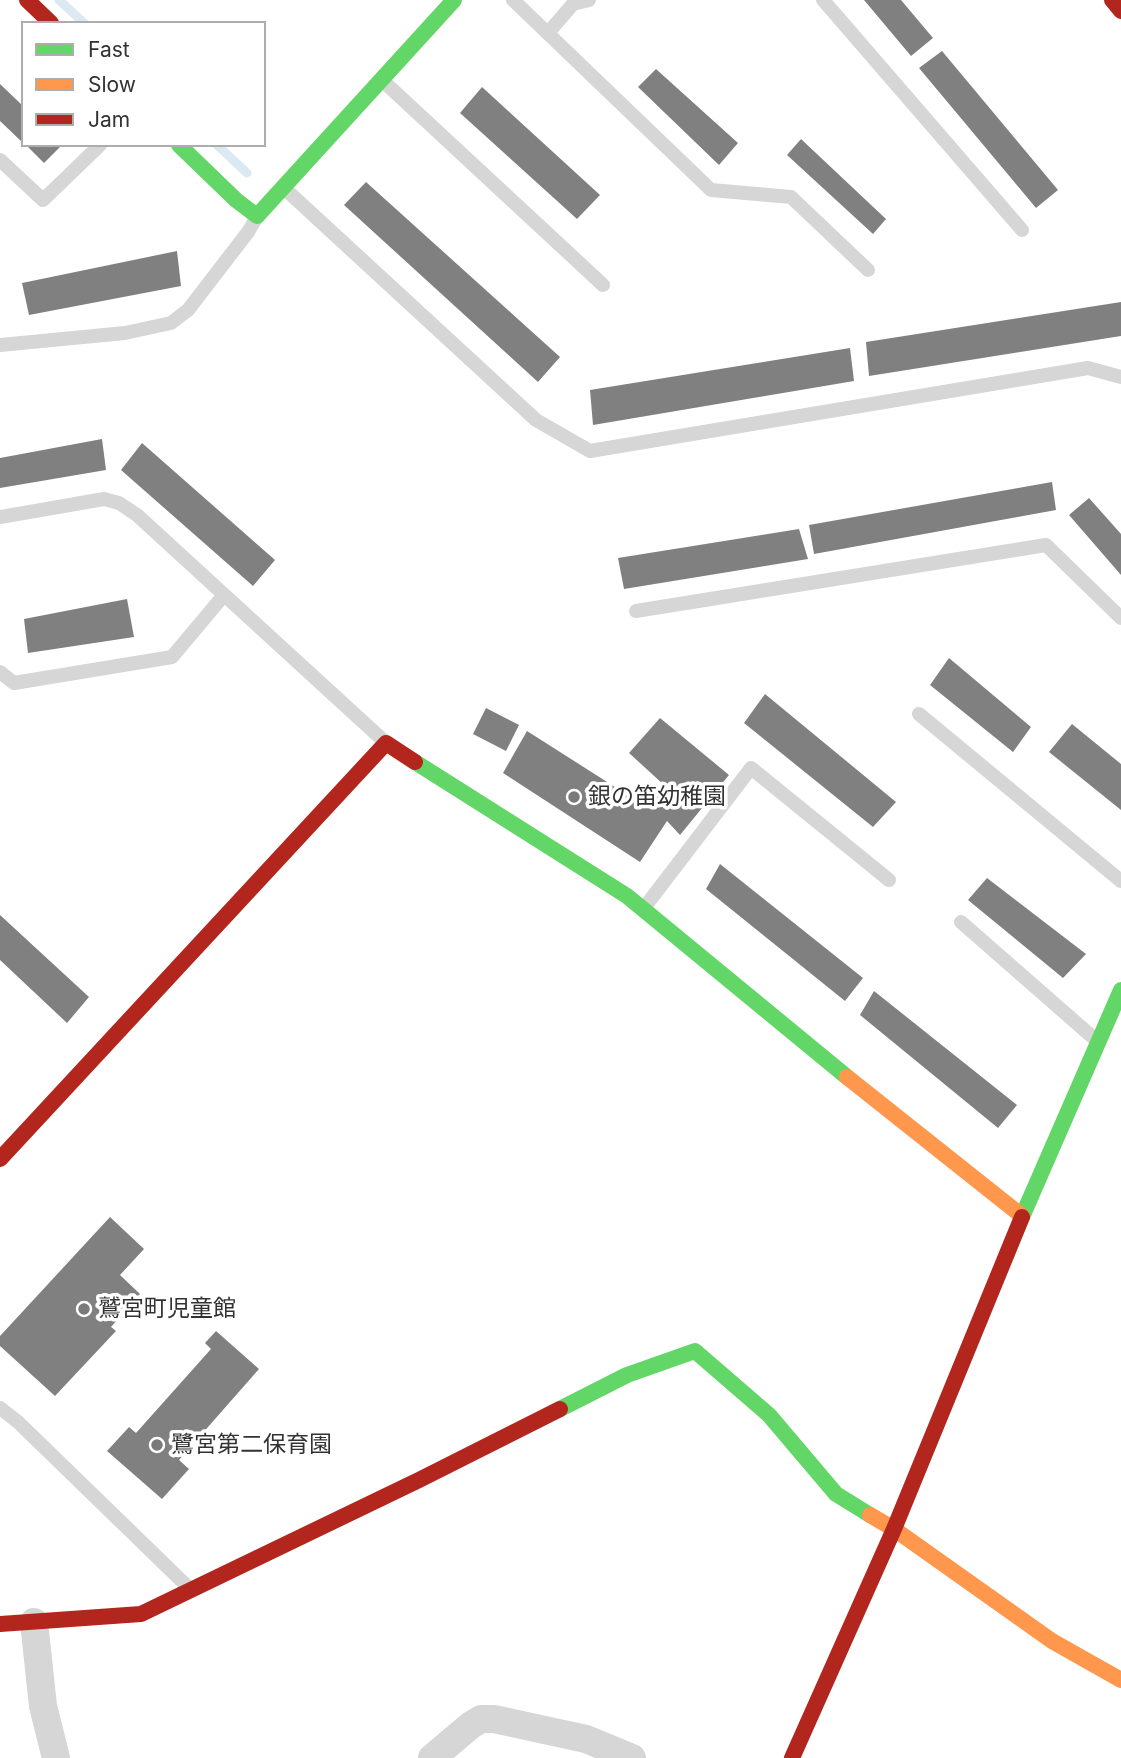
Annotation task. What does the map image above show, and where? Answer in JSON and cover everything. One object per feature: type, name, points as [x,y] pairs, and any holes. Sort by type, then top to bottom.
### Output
[{"type":"street","points":[[27,0],[49,21]]},
{"type":"street","points":[[181,147],[236,200],[257,216],[454,0]]},
{"type":"street","points":[[1112,0],[1121,10]]},
{"type":"street","points":[[0,1159],[386,743],[627,896],[881,1105],[1022,1216]]},
{"type":"street","points":[[793,1758],[894,1529],[1022,1216],[1121,990]]},
{"type":"street","points":[[0,1624],[141,1614],[419,1480],[628,1375],[695,1351],[769,1415],[836,1494],[894,1529],[1052,1641],[1121,1680]]},
{"type":"street","points":[[34,1622],[43,1706],[56,1758]]},
{"type":"street","points":[[432,1758],[481,1719],[494,1719],[586,1739],[632,1758]]},
{"type":"lane","points":[[513,0],[712,190],[791,197],[868,270]]},
{"type":"lane","points":[[548,33],[573,4],[589,0]]},
{"type":"lane","points":[[823,0],[1023,230]]},
{"type":"lane","points":[[382,79],[603,285]]},
{"type":"lane","points":[[0,160],[43,200],[98,147]]},
{"type":"lane","points":[[283,187],[536,420],[590,451],[1088,368],[1121,377]]},
{"type":"lane","points":[[0,345],[125,333],[171,323],[188,310],[248,232],[257,216]]},
{"type":"lane","points":[[0,517],[104,499],[118,503],[136,515],[386,743]]},
{"type":"lane","points":[[636,611],[1046,545],[1121,618]]},
{"type":"lane","points":[[0,671],[14,683],[172,657],[224,594]]},
{"type":"lane","points":[[919,714],[1121,881]]},
{"type":"lane","points":[[643,909],[751,768],[889,880]]},
{"type":"lane","points":[[961,922],[1098,1042]]},
{"type":"lane","points":[[0,1408],[18,1422],[191,1590]]},
{"type":"building","points":[[864,0],[901,0],[933,38],[911,56]]},
{"type":"building","points":[[942,51],[1058,190],[1036,208],[919,68]]},
{"type":"building","points":[[656,69],[738,143],[719,165],[638,87]]},
{"type":"building","points":[[0,84],[21,104],[21,141],[0,121]]},
{"type":"building","points":[[482,87],[600,195],[577,219],[460,113]]},
{"type":"building","points":[[801,139],[886,219],[873,234],[787,155]]},
{"type":"building","points":[[28,147],[60,147],[44,163]]},
{"type":"building","points":[[366,182],[560,357],[538,382],[344,205]]},
{"type":"building","points":[[177,251],[181,286],[29,315],[22,283]]},
{"type":"building","points":[[1121,302],[1121,336],[869,376],[866,342]]},
{"type":"building","points":[[850,348],[854,381],[593,425],[590,390]]},
{"type":"building","points":[[102,439],[106,470],[0,488],[0,458]]},
{"type":"building","points":[[142,443],[275,560],[253,586],[121,470]]},
{"type":"building","points":[[1052,482],[1056,510],[814,554],[809,525]]},
{"type":"building","points":[[1089,498],[1121,534],[1121,575],[1069,515]]},
{"type":"building","points":[[799,529],[808,559],[624,589],[618,558]]},
{"type":"building","points":[[127,599],[134,637],[28,653],[24,619]]},
{"type":"building","points":[[949,658],[1031,727],[1013,752],[930,685]]},
{"type":"building","points":[[765,694],[896,802],[873,827],[744,723]]},
{"type":"building","points":[[486,708],[519,725],[506,751],[473,734]]},
{"type":"building","points":[[660,718],[729,775],[680,835],[667,821],[640,862],[503,773],[527,731],[648,808],[664,785],[629,753]]},
{"type":"building","points":[[1072,724],[1121,764],[1121,810],[1049,752]]},
{"type":"building","points":[[720,864],[863,978],[845,1001],[706,889]]},
{"type":"building","points":[[987,878],[1086,954],[1063,978],[968,900]]},
{"type":"building","points":[[0,915],[89,997],[67,1023],[0,960]]},
{"type":"building","points":[[874,991],[1017,1105],[998,1128],[860,1015]]},
{"type":"building","points":[[110,1217],[144,1249],[120,1275],[140,1294],[111,1327],[116,1331],[55,1396],[0,1346],[0,1336]]},
{"type":"building","points":[[216,1331],[259,1369],[179,1460],[189,1469],[162,1499],[107,1451],[129,1427],[136,1433],[211,1349],[205,1343]]},
{"type":"waterway","points":[[59,0],[82,21]]},
{"type":"waterway","points":[[219,147],[247,173]]},
{"type":"traffic: fast","points":[[181,147],[236,200],[257,216],[454,0]]},
{"type":"traffic: fast","points":[[415,762],[627,896],[847,1077]]},
{"type":"traffic: fast","points":[[1022,1217],[1121,990]]},
{"type":"traffic: fast","points":[[560,1409],[627,1375],[695,1351],[769,1415],[836,1494],[870,1515]]},
{"type":"traffic: slow","points":[[847,1077],[1022,1216]]},
{"type":"traffic: slow","points":[[870,1515],[894,1529],[1052,1641],[1121,1680]]},
{"type":"traffic: jam","points":[[27,0],[49,21]]},
{"type":"traffic: jam","points":[[1112,0],[1121,11]]},
{"type":"traffic: jam","points":[[0,1159],[386,743],[415,762]]},
{"type":"traffic: jam","points":[[792,1758],[894,1529],[1022,1217]]},
{"type":"traffic: jam","points":[[0,1624],[141,1614],[560,1409]]},
{"type":"place","name":"銀の笛幼稚園","points":[[574,797]]},
{"type":"place","name":"鷲宮町児童館","points":[[84,1309]]},
{"type":"place","name":"鷺宮第二保育園","points":[[157,1445]]}]
